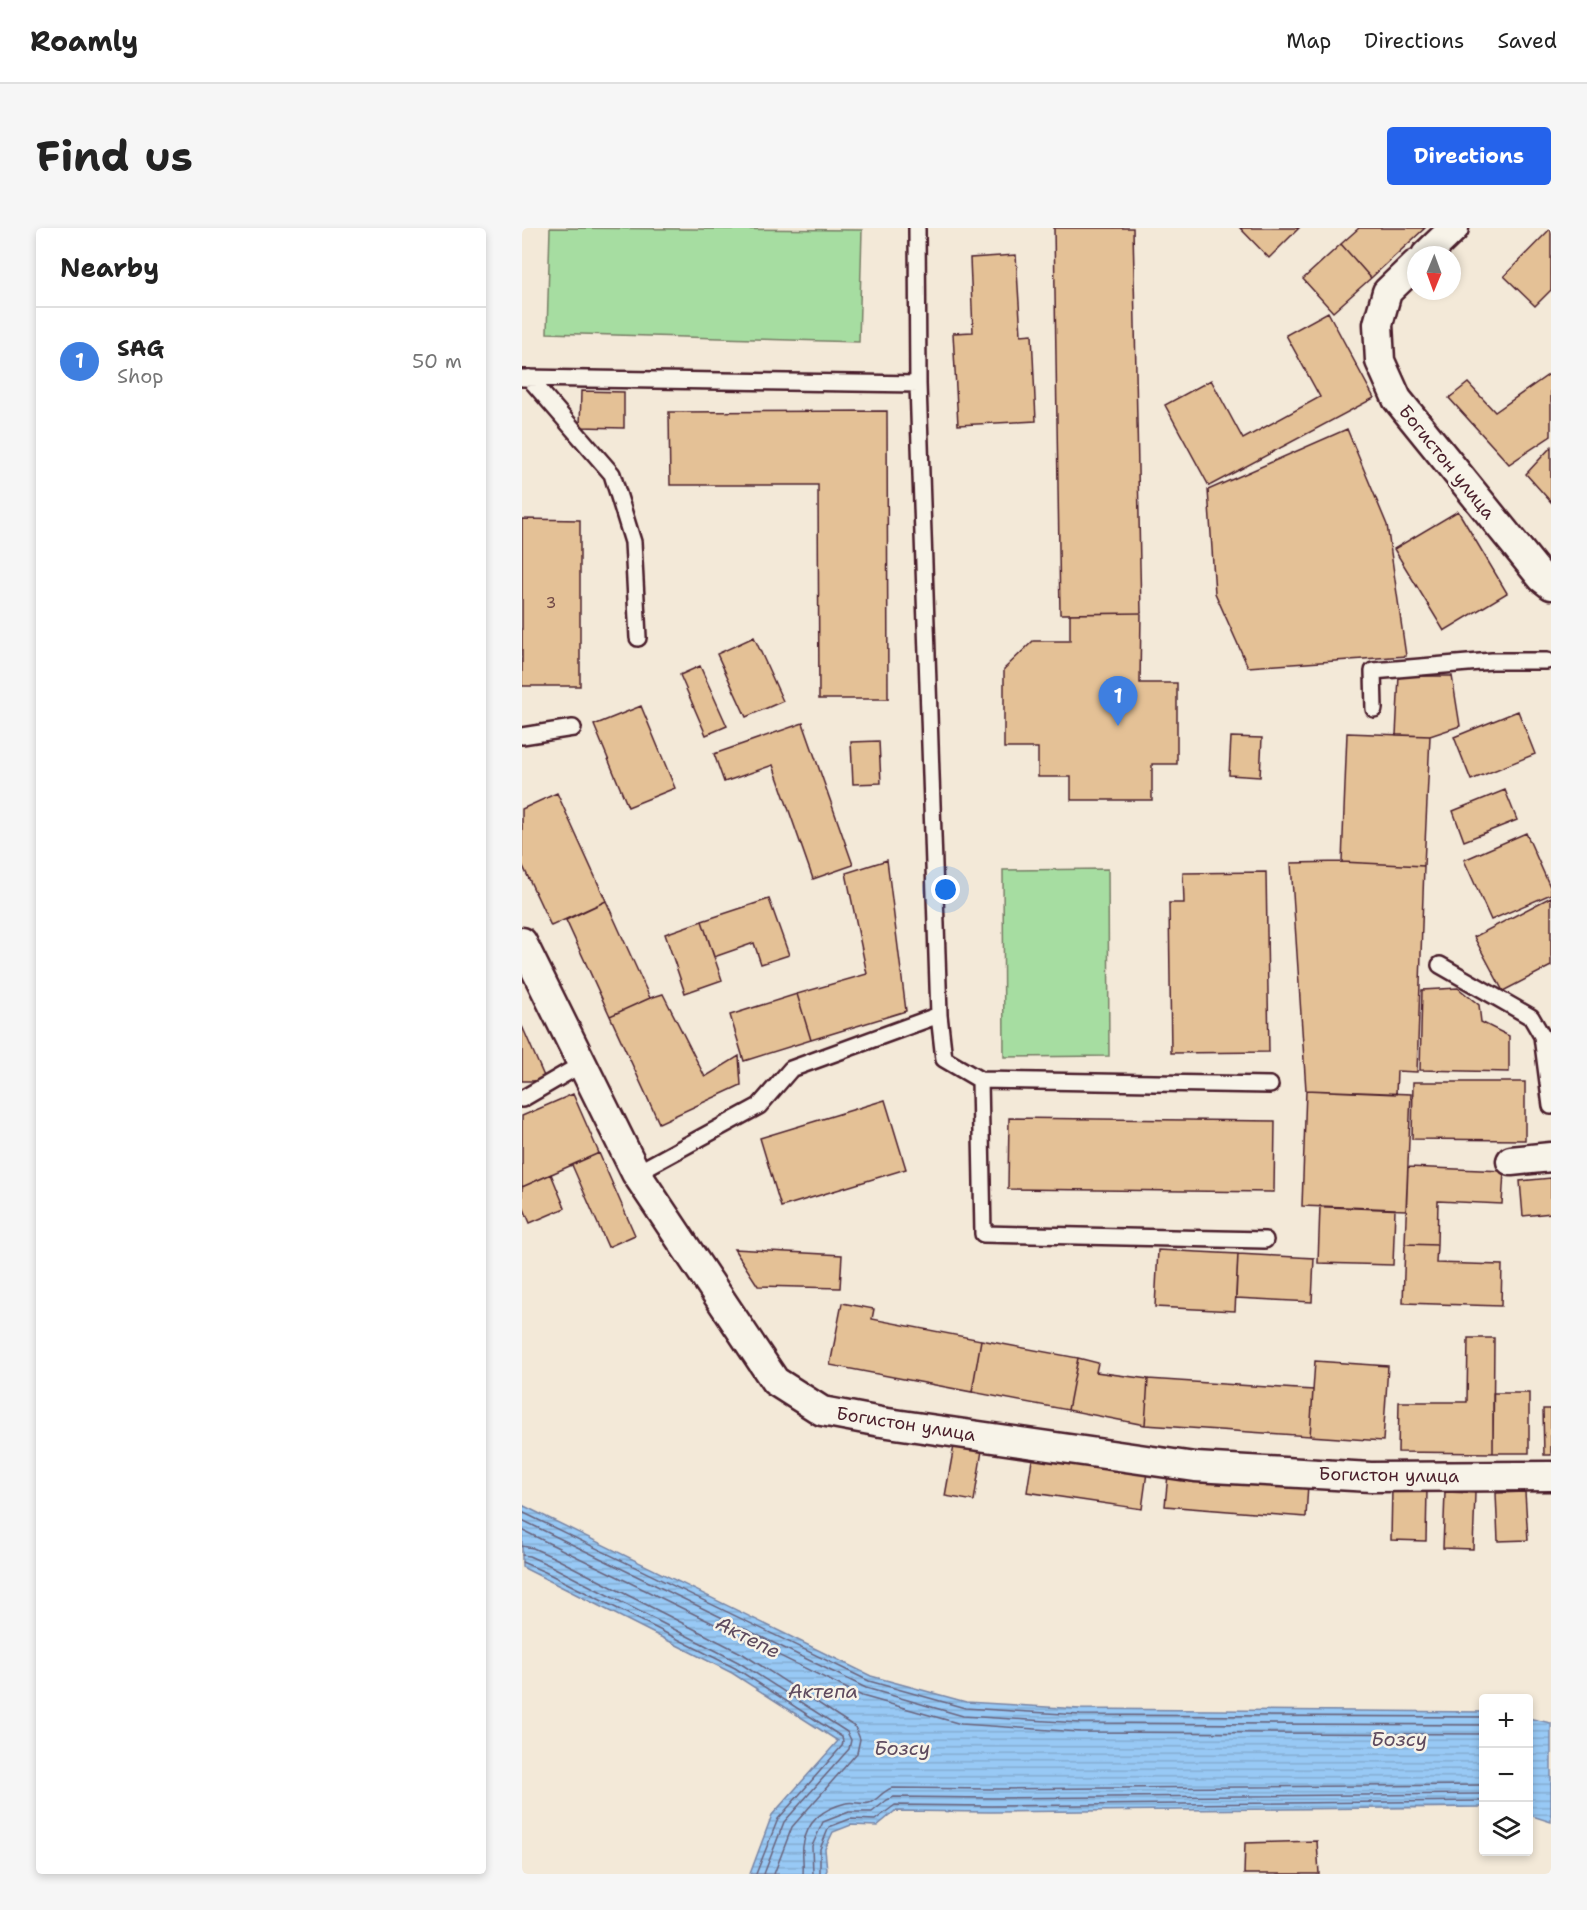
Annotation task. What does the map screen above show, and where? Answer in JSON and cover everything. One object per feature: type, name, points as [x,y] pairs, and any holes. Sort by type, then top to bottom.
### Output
[{"type":"street","points":[[1435,246],[1454,228]]},
{"type":"street","name":"Богистон улица","points":[[1407,273],[1387,292],[1378,324],[1380,361],[1396,399],[1542,578],[1551,585]]},
{"type":"street","name":"Богистон улица","points":[[522,942],[636,1173],[775,1381],[822,1411],[881,1422],[1195,1467],[1371,1477],[1551,1476]]},
{"type":"street","points":[[1511,1161],[1551,1157]]},
{"type":"lane","points":[[917,228],[918,384],[939,1015],[944,1059],[980,1080],[1270,1085]]},
{"type":"lane","points":[[526,378],[918,384]]},
{"type":"lane","points":[[526,378],[612,474],[633,542],[638,638]]},
{"type":"lane","points":[[1374,710],[1373,671],[1492,661],[1550,664]]},
{"type":"lane","points":[[522,736],[573,728]]},
{"type":"lane","points":[[1440,965],[1531,1017],[1542,1036],[1551,1106]]},
{"type":"lane","points":[[636,1173],[759,1106],[791,1069],[939,1015]]},
{"type":"lane","points":[[522,1099],[582,1064]]},
{"type":"lane","points":[[980,1080],[983,1234],[1265,1240]]},
{"type":"green space","points":[[550,228],[862,230],[859,342],[547,333]]},
{"type":"green space","points":[[1108,869],[1109,1056],[1004,1057],[1003,870]]},
{"type":"water","name":"Бозсу","points":[[522,1505],[871,1676],[966,1702],[1080,1709],[1479,1712],[1479,1807],[895,1811],[877,1826],[851,1825],[833,1832],[825,1849],[827,1870],[825,1874],[750,1874],[772,1815],[838,1741],[732,1673],[522,1567]]},
{"type":"water","points":[[1533,1719],[1551,1723],[1551,1822],[1533,1816]]},
{"type":"building","points":[[1054,228],[1133,228],[1141,613],[1060,614]]},
{"type":"building","points":[[1240,228],[1299,228],[1269,258]]},
{"type":"building","points":[[1359,228],[1425,228],[1371,278],[1341,244]]},
{"type":"building","points":[[1551,228],[1551,290],[1535,306],[1504,276]]},
{"type":"building","points":[[1341,244],[1371,278],[1333,312],[1303,279]]},
{"type":"building","points":[[1016,255],[1021,335],[1032,334],[1036,421],[958,425],[953,333],[973,332],[970,258]]},
{"type":"building","points":[[1328,312],[1374,398],[1209,486],[1165,405],[1211,380],[1243,439],[1320,397],[1286,335]]},
{"type":"building","points":[[1551,373],[1551,436],[1509,464],[1449,398],[1468,383],[1495,412]]},
{"type":"building","points":[[581,391],[624,392],[624,428],[580,427]]},
{"type":"building","points":[[887,411],[888,699],[819,699],[818,485],[670,485],[669,412]]},
{"type":"building","points":[[1347,429],[1387,525],[1406,656],[1248,667],[1215,593],[1208,490]]},
{"type":"building","points":[[1551,447],[1551,502],[1526,474]]},
{"type":"building","points":[[1458,511],[1507,593],[1444,631],[1394,549]]},
{"type":"building","points":[[522,519],[580,520],[580,686],[522,686]]},
{"type":"building","points":[[1141,613],[1140,683],[1177,683],[1177,764],[1152,764],[1152,800],[1071,800],[1071,777],[1038,777],[1038,748],[1004,748],[1004,669],[1033,641],[1070,641],[1070,614]]},
{"type":"building","points":[[754,637],[783,701],[746,717],[717,654]]},
{"type":"building","points":[[700,666],[727,726],[706,735],[680,675]]},
{"type":"building","points":[[1399,676],[1452,676],[1460,726],[1430,736],[1396,735]]},
{"type":"building","points":[[641,706],[675,788],[628,807],[594,725]]},
{"type":"building","points":[[1518,711],[1535,754],[1471,780],[1454,737]]},
{"type":"building","points":[[803,723],[853,865],[813,879],[773,765],[724,782],[714,754]]},
{"type":"building","points":[[1347,733],[1430,736],[1424,866],[1342,862]]},
{"type":"building","points":[[1231,737],[1262,738],[1260,777],[1229,775]]},
{"type":"building","points":[[879,741],[881,783],[853,784],[851,742]]},
{"type":"building","points":[[1505,790],[1517,820],[1464,841],[1453,811]]},
{"type":"building","points":[[557,793],[606,901],[551,926],[522,864],[522,809]]},
{"type":"building","points":[[1526,833],[1551,889],[1551,894],[1491,920],[1464,860]]},
{"type":"building","points":[[887,860],[906,1011],[811,1040],[797,994],[867,974],[846,873]]},
{"type":"building","points":[[1342,862],[1424,866],[1417,1072],[1397,1071],[1396,1094],[1306,1090],[1291,863]]},
{"type":"building","points":[[1266,872],[1269,1052],[1171,1053],[1169,903],[1184,903],[1183,873]]},
{"type":"building","points":[[1551,897],[1551,966],[1503,991],[1474,937]]},
{"type":"building","points":[[769,899],[789,955],[761,964],[754,943],[714,957],[702,921]]},
{"type":"building","points":[[606,901],[650,998],[610,1016],[566,920]]},
{"type":"building","points":[[702,921],[722,980],[685,993],[665,934]]},
{"type":"building","points":[[1458,988],[1479,1005],[1481,1022],[1509,1036],[1509,1072],[1420,1070],[1422,990]]},
{"type":"building","points":[[663,994],[705,1077],[739,1056],[741,1085],[659,1123],[610,1016]]},
{"type":"building","points":[[797,994],[811,1040],[744,1061],[730,1015]]},
{"type":"building","points":[[522,1026],[546,1081],[522,1081]]},
{"type":"building","points":[[1413,1082],[1525,1082],[1525,1140],[1412,1139]]},
{"type":"building","points":[[1306,1090],[1411,1094],[1406,1210],[1302,1206]]},
{"type":"building","points":[[573,1094],[599,1153],[522,1187],[522,1116]]},
{"type":"building","points":[[885,1100],[906,1169],[781,1207],[760,1138]]},
{"type":"building","points":[[1009,1118],[1275,1121],[1274,1192],[1008,1189]]},
{"type":"building","points":[[599,1153],[635,1235],[608,1247],[572,1165]]},
{"type":"building","points":[[1408,1167],[1504,1171],[1502,1204],[1438,1201],[1437,1245],[1405,1244]]},
{"type":"building","points":[[551,1174],[565,1208],[530,1223],[522,1204],[522,1187]]},
{"type":"building","points":[[1551,1178],[1551,1213],[1523,1216],[1520,1181]]},
{"type":"building","points":[[1320,1206],[1395,1209],[1393,1265],[1318,1263]]},
{"type":"building","points":[[1405,1244],[1437,1245],[1436,1263],[1502,1265],[1501,1306],[1403,1303]]},
{"type":"building","points":[[734,1249],[842,1255],[840,1288],[758,1286]]},
{"type":"building","points":[[1158,1250],[1238,1254],[1235,1311],[1155,1307]]},
{"type":"building","points":[[1238,1254],[1314,1258],[1312,1302],[1236,1298]]},
{"type":"building","points":[[842,1303],[874,1309],[872,1319],[981,1340],[972,1392],[830,1365]]},
{"type":"building","points":[[1468,1338],[1494,1338],[1493,1453],[1398,1452],[1399,1402],[1467,1402]]},
{"type":"building","points":[[981,1340],[1078,1358],[1068,1410],[972,1392]]},
{"type":"building","points":[[1078,1358],[1098,1363],[1096,1372],[1148,1379],[1145,1425],[1068,1410]]},
{"type":"building","points":[[1315,1361],[1388,1366],[1383,1441],[1310,1436]]},
{"type":"building","points":[[1148,1379],[1313,1390],[1310,1436],[1145,1425]]},
{"type":"building","points":[[1493,1393],[1529,1393],[1529,1453],[1493,1453]]},
{"type":"building","points":[[1543,1409],[1551,1409],[1551,1455],[1544,1455]]},
{"type":"building","points":[[955,1440],[983,1444],[974,1501],[945,1496]]},
{"type":"building","points":[[1034,1447],[1148,1465],[1142,1509],[1027,1492]]},
{"type":"building","points":[[1168,1474],[1308,1484],[1306,1517],[1165,1506]]},
{"type":"building","points":[[1392,1488],[1427,1489],[1426,1541],[1391,1540]]},
{"type":"building","points":[[1445,1492],[1475,1493],[1473,1549],[1443,1548]]},
{"type":"building","points":[[1525,1492],[1528,1540],[1498,1541],[1496,1493]]},
{"type":"building","points":[[1317,1841],[1319,1874],[1244,1874],[1245,1843]]},
{"type":"place","name":"SAG","points":[[1118,726]]},
{"type":"water label","name":"Актепе","points":[[748,1637]]},
{"type":"water label","name":"Актепа","points":[[823,1691]]}]
